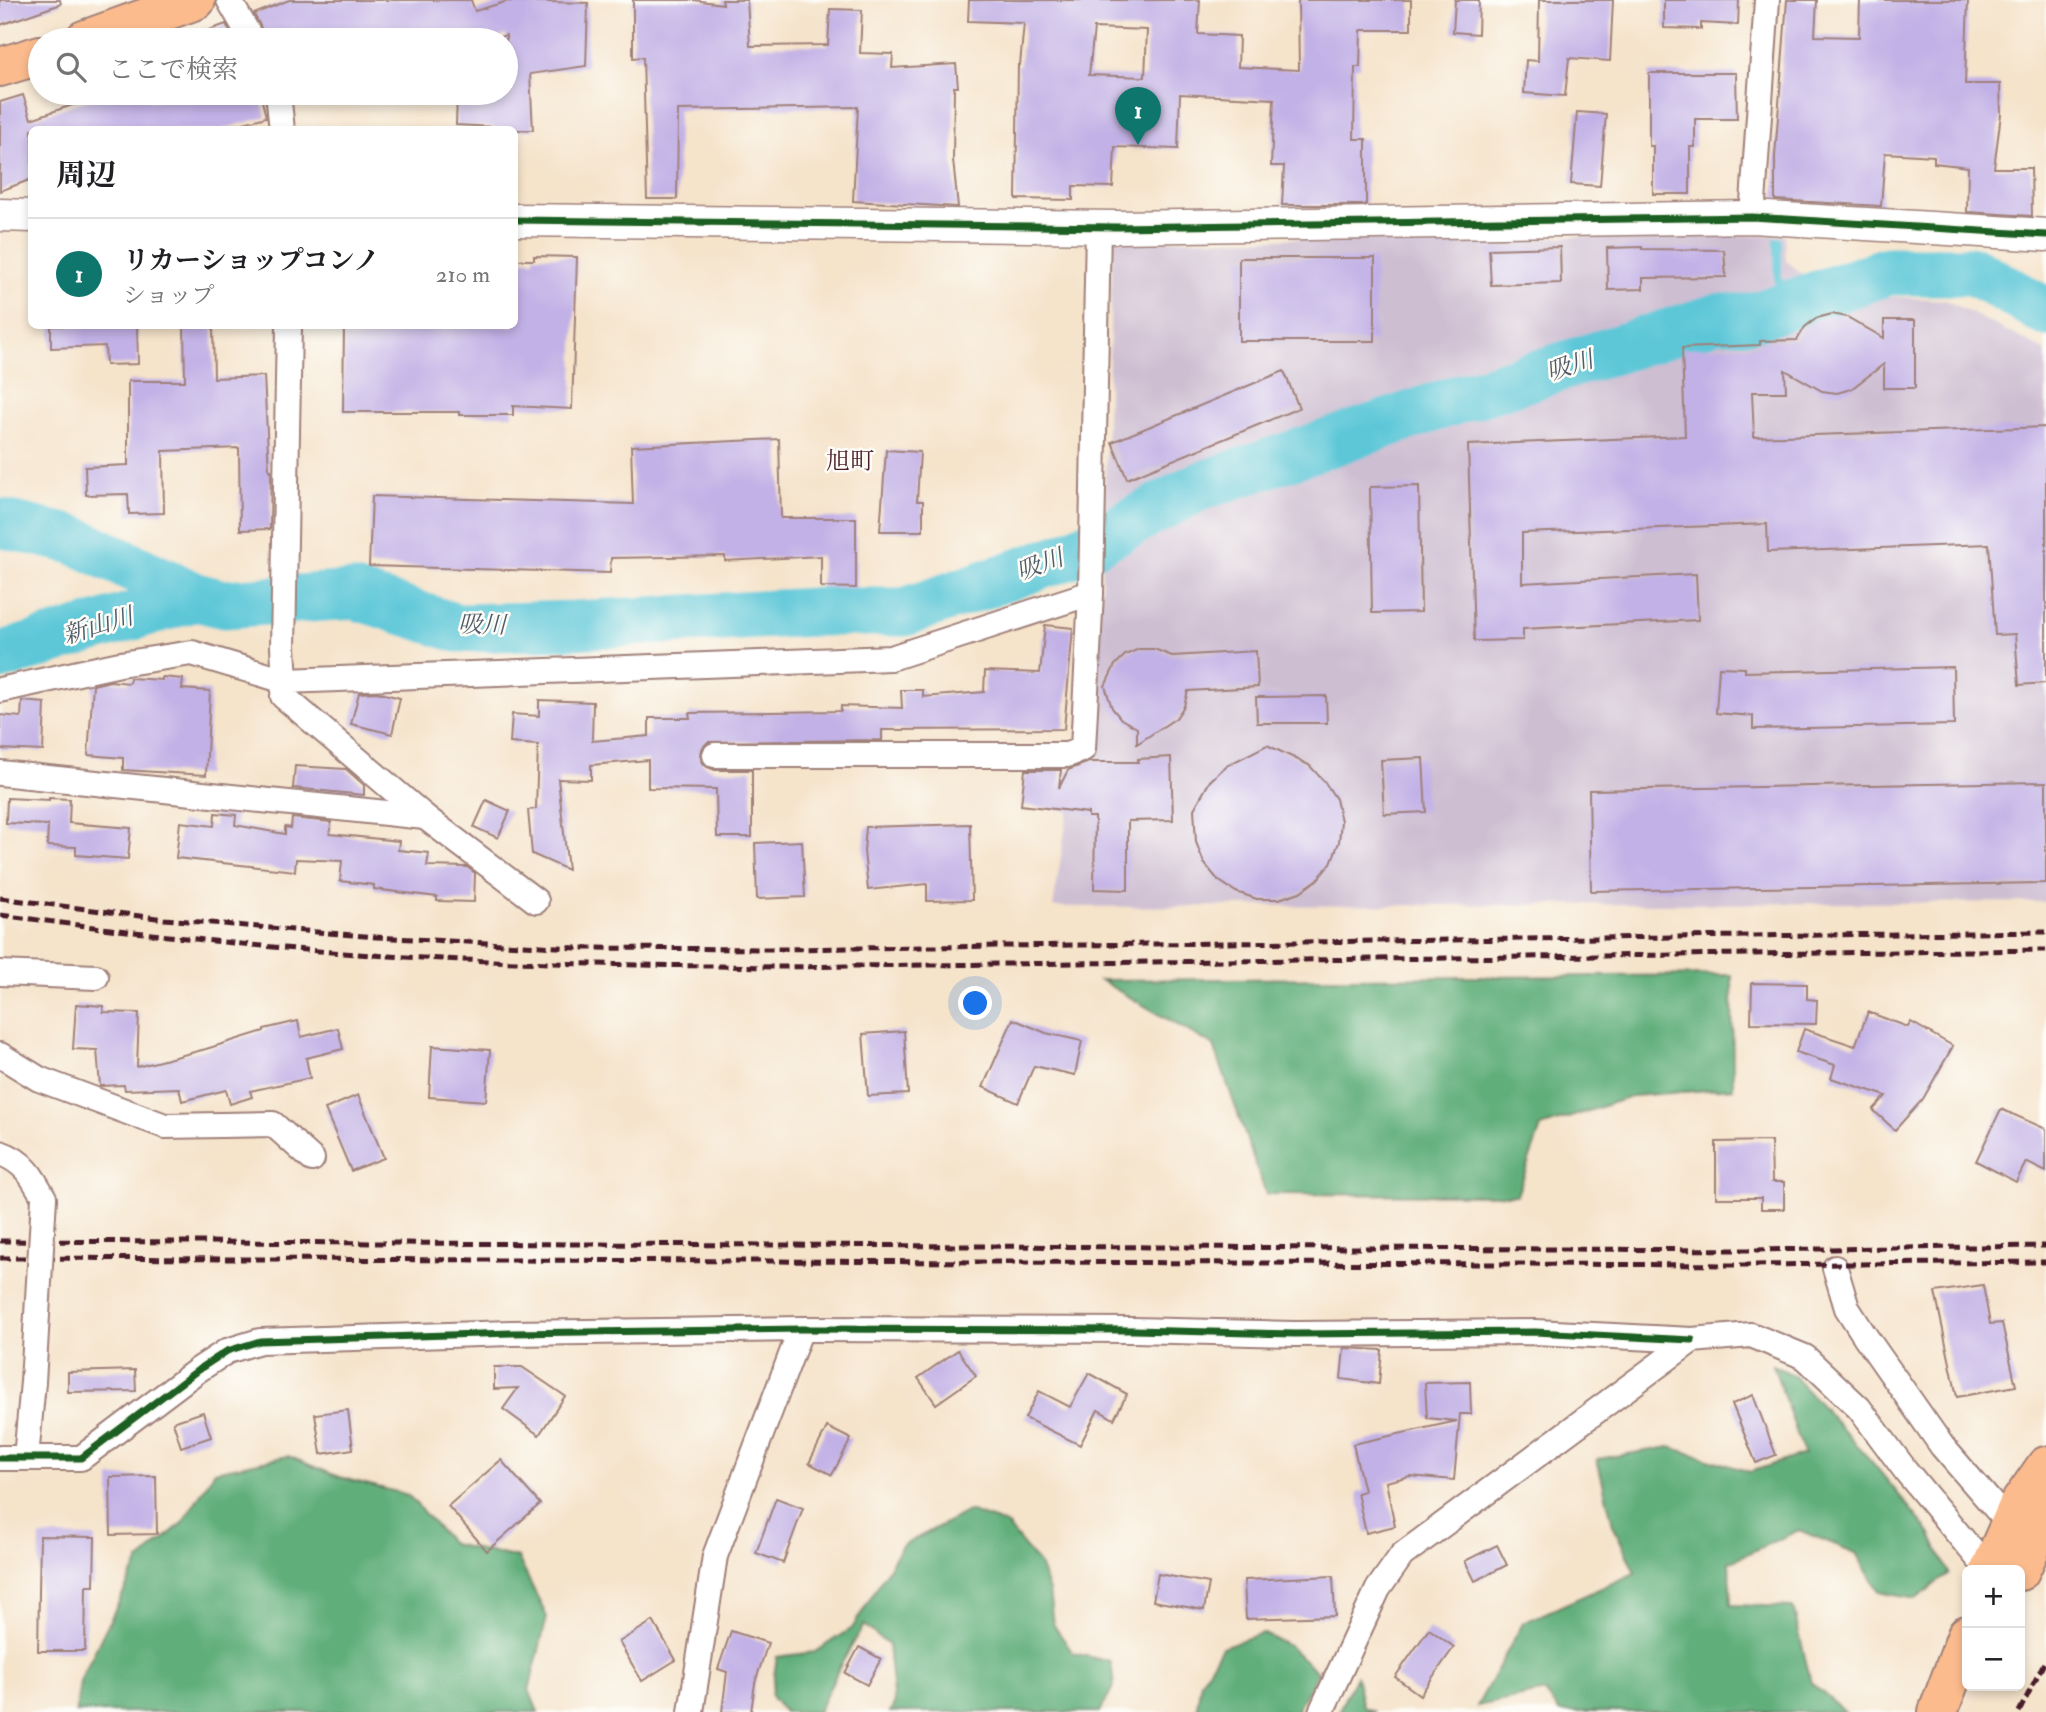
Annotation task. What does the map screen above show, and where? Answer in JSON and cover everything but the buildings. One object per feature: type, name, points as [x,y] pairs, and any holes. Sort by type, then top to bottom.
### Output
[{"type":"highway","points":[[118,28],[197,0]]},
{"type":"highway","points":[[0,67],[28,59]]},
{"type":"highway","points":[[2005,1559],[2018,1506],[2046,1466]]},
{"type":"highway","points":[[2005,1559],[2046,1515]]},
{"type":"highway","points":[[1938,1712],[1962,1648]]},
{"type":"highway","points":[[1963,1712],[1972,1691]]},
{"type":"street","points":[[229,0],[245,28]]},
{"type":"street","points":[[1752,217],[1767,0]]},
{"type":"street","points":[[279,105],[282,126]]},
{"type":"street","points":[[0,215],[28,216]]},
{"type":"street","points":[[518,220],[1098,227],[1752,217],[2046,234]]},
{"type":"street","points":[[715,755],[1067,755],[1083,749],[1091,583],[1098,227]]},
{"type":"street","points":[[289,329],[283,696],[425,817],[536,901]]},
{"type":"street","points":[[0,690],[120,664],[192,653],[285,681],[891,658],[1091,583]]},
{"type":"street","points":[[0,773],[425,817]]},
{"type":"street","points":[[0,974],[96,977]]},
{"type":"street","points":[[0,1055],[39,1079],[165,1126],[273,1124],[312,1159]]},
{"type":"street","points":[[0,1153],[15,1158],[31,1174],[44,1198],[26,1458]]},
{"type":"street","points":[[1835,1268],[1847,1308],[1942,1446],[2005,1559]]},
{"type":"street","points":[[0,1458],[81,1458],[227,1351],[260,1341],[525,1333],[801,1329],[1134,1330],[1295,1334],[1535,1332],[1692,1340],[1751,1335],[1805,1357],[1859,1408],[1978,1558],[2005,1559]]},
{"type":"street","points":[[691,1712],[715,1556],[801,1329]]},
{"type":"street","points":[[1321,1712],[1378,1589],[1402,1555],[1692,1340]]},
{"type":"shaded area","points":[[1785,235],[1786,261],[1808,278],[1866,295],[1945,300],[2046,351],[2046,902],[1053,907],[1101,604],[1113,240]]},
{"type":"green space","points":[[1732,975],[1733,1088],[1633,1096],[1541,1127],[1517,1195],[1266,1194],[1214,1046],[1100,980]]},
{"type":"green space","points":[[1773,1365],[1793,1375],[1872,1462],[1930,1533],[1949,1573],[1916,1599],[1879,1592],[1856,1553],[1799,1530],[1729,1562],[1731,1605],[1793,1607],[1811,1683],[1845,1712],[1559,1712],[1545,1692],[1477,1706],[1523,1623],[1635,1573],[1613,1524],[1597,1459],[1670,1447],[1750,1472],[1804,1454]]},
{"type":"green space","points":[[288,1456],[339,1477],[408,1495],[452,1544],[518,1558],[547,1617],[529,1690],[538,1712],[76,1712],[80,1681],[139,1561],[183,1522],[215,1471]]},
{"type":"green space","points":[[968,1511],[1006,1524],[1039,1564],[1049,1591],[1053,1624],[1073,1653],[1111,1662],[1114,1685],[1100,1712],[890,1712],[894,1705],[888,1645],[864,1625],[818,1712],[784,1712],[771,1696],[777,1657],[815,1652],[853,1627],[902,1546]]},
{"type":"green space","points":[[1262,1633],[1289,1646],[1318,1673],[1295,1712],[1196,1712],[1201,1681],[1222,1647]]},
{"type":"green space","points":[[1356,1676],[1363,1707],[1374,1712],[1338,1712]]},
{"type":"waterway","points":[[1778,241],[1778,279],[1795,303]]},
{"type":"waterway","name":"吸川","points":[[0,523],[74,540],[196,597],[224,604],[354,595],[457,628],[573,625],[814,612],[905,612],[1070,555],[1198,487],[1462,398],[1716,318],[1750,318],[1888,271],[1974,271],[2046,312]]},
{"type":"waterway","name":"新山川","points":[[0,656],[196,597]]},
{"type":"railway","points":[[0,898],[164,919],[376,937],[577,948],[781,949],[2046,932]]},
{"type":"railway","points":[[0,915],[326,952],[627,965],[780,967],[2046,950]]},
{"type":"railway","points":[[0,1241],[1749,1250],[2046,1246]]},
{"type":"railway","points":[[0,1258],[1751,1265],[2046,1262]]},
{"type":"railway","points":[[2019,1712],[2046,1659]]},
{"type":"cycle path","points":[[518,220],[1117,227],[1752,217],[2046,235]]},
{"type":"cycle path","points":[[0,1458],[81,1458],[227,1351],[260,1341],[511,1333],[801,1329],[1134,1330],[1295,1334],[1535,1332],[1692,1340]]},
{"type":"place","name":"リカーショップコンノ","points":[[1138,145]]},
{"type":"district","name":"旭町","points":[[850,461]]}]
